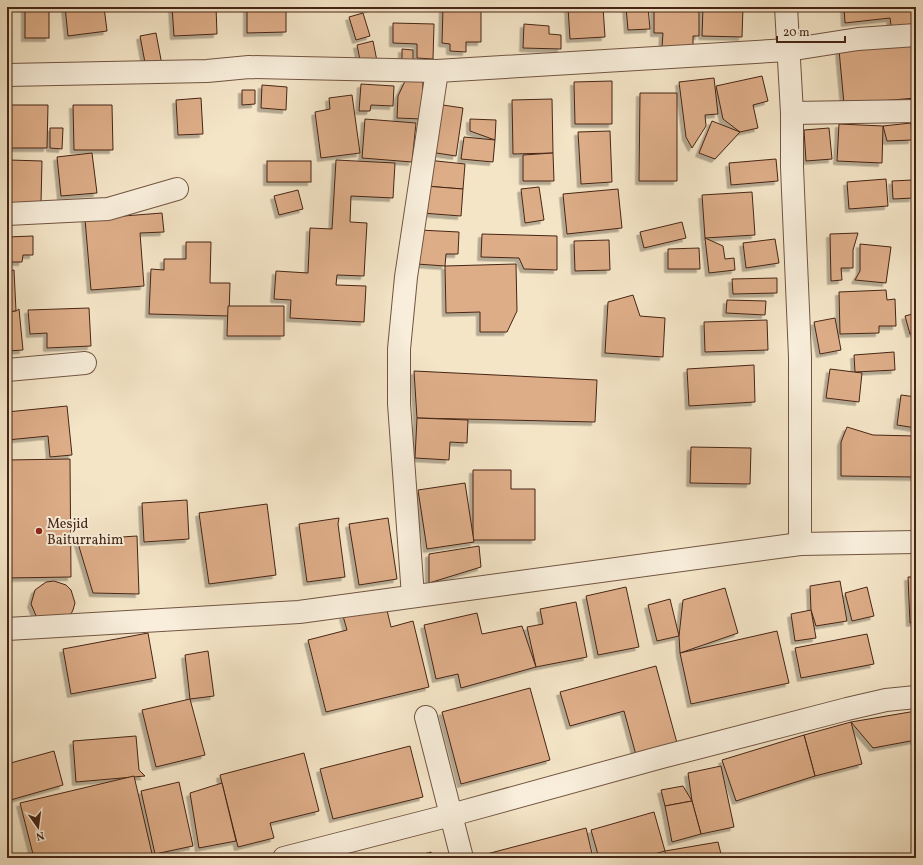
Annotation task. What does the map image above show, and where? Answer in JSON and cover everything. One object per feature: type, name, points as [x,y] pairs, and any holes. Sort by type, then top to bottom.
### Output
[{"type":"street","points":[[786,7],[792,113],[792,167],[800,357],[800,544]]},
{"type":"street","points":[[7,74],[207,71],[249,67],[437,71],[788,50],[858,39],[916,35]]},
{"type":"street","points":[[413,596],[399,404],[399,349],[406,277],[437,71]]},
{"type":"street","points":[[792,113],[916,111]]},
{"type":"street","points":[[7,214],[108,209],[177,189]]},
{"type":"street","points":[[7,370],[85,364]]},
{"type":"street","points":[[7,629],[299,612],[800,544],[916,542]]},
{"type":"street","points":[[284,858],[451,815],[662,756],[847,709],[886,700],[916,697]]},
{"type":"street","points":[[426,717],[462,858]]},
{"type":"building","points":[[25,7],[49,7],[49,38],[25,38]]},
{"type":"building","points":[[65,7],[104,7],[107,31],[68,36]]},
{"type":"building","points":[[172,7],[216,7],[217,34],[174,36]]},
{"type":"building","points":[[247,7],[286,7],[286,32],[247,33]]},
{"type":"building","points":[[339,7],[370,7],[370,9]]},
{"type":"building","points":[[443,7],[481,7],[481,42],[466,42],[466,52],[450,51],[450,44],[442,43]]},
{"type":"building","points":[[568,7],[603,7],[605,37],[570,39]]},
{"type":"building","points":[[626,7],[648,7],[650,29],[628,30]]},
{"type":"building","points":[[654,7],[699,7],[699,36],[693,36],[693,47],[662,47],[663,33],[654,33]]},
{"type":"building","points":[[703,7],[743,7],[742,37],[702,36]]},
{"type":"building","points":[[844,7],[916,7],[916,29],[892,32],[890,18],[845,23]]},
{"type":"building","points":[[363,13],[370,36],[356,40],[349,17]]},
{"type":"building","points":[[393,23],[434,24],[433,59],[417,58],[417,44],[393,43]]},
{"type":"building","points":[[524,24],[549,26],[549,34],[561,35],[561,49],[523,48]]},
{"type":"building","points":[[156,33],[162,65],[146,68],[140,36]]},
{"type":"building","points":[[373,41],[377,61],[361,65],[357,45]]},
{"type":"building","points":[[916,42],[916,98],[844,104],[839,50]]},
{"type":"building","points":[[402,49],[413,50],[413,60],[402,60]]},
{"type":"building","points":[[762,76],[768,101],[753,105],[758,128],[740,132],[723,119],[716,86]]},
{"type":"building","points":[[714,78],[718,114],[705,115],[706,126],[692,148],[686,137],[679,82]]},
{"type":"building","points":[[405,81],[423,81],[422,119],[397,118],[398,96]]},
{"type":"building","points":[[612,81],[612,124],[575,124],[574,82]]},
{"type":"building","points":[[361,84],[394,86],[393,106],[371,105],[370,111],[359,111]]},
{"type":"building","points":[[262,85],[287,87],[286,110],[261,108]]},
{"type":"building","points":[[242,90],[255,90],[255,104],[242,105]]},
{"type":"building","points":[[640,93],[677,93],[677,181],[639,181]]},
{"type":"building","points":[[352,95],[360,153],[321,158],[315,112],[330,109],[329,98]]},
{"type":"building","points":[[201,98],[203,134],[178,135],[176,100]]},
{"type":"building","points":[[552,99],[553,153],[513,154],[512,100]]},
{"type":"building","points":[[436,104],[463,108],[456,156],[430,152]]},
{"type":"building","points":[[7,105],[48,105],[47,148],[7,148]]},
{"type":"building","points":[[73,105],[112,105],[113,150],[74,150]]},
{"type":"building","points":[[365,119],[416,123],[412,162],[362,158]]},
{"type":"building","points":[[470,119],[496,120],[495,140],[470,131]]},
{"type":"building","points":[[712,121],[740,132],[715,159],[699,153]]},
{"type":"building","points":[[911,123],[912,140],[887,141],[883,126]]},
{"type":"building","points":[[839,124],[883,126],[882,163],[837,161]]},
{"type":"building","points":[[50,128],[63,128],[62,149],[50,148]]},
{"type":"building","points":[[829,128],[832,159],[806,161],[804,130]]},
{"type":"building","points":[[610,131],[612,182],[581,184],[578,132]]},
{"type":"building","points":[[464,137],[495,140],[493,162],[461,159]]},
{"type":"building","points":[[92,153],[97,193],[61,196],[57,157]]},
{"type":"building","points":[[553,153],[554,181],[523,181],[523,155]]},
{"type":"building","points":[[776,159],[778,181],[731,185],[729,163]]},
{"type":"building","points":[[9,160],[42,161],[41,203],[8,203]]},
{"type":"building","points":[[336,160],[395,163],[393,198],[351,196],[350,222],[367,223],[364,276],[337,275],[336,285],[366,286],[364,322],[290,318],[291,300],[274,299],[276,271],[308,273],[310,228],[332,229]]},
{"type":"building","points":[[427,160],[465,164],[463,189],[425,186]]},
{"type":"building","points":[[267,161],[311,161],[311,182],[267,182]]},
{"type":"building","points":[[886,179],[888,206],[849,209],[847,182]]},
{"type":"building","points":[[912,180],[913,198],[893,199],[892,181]]},
{"type":"building","points":[[425,186],[463,189],[461,216],[422,213]]},
{"type":"building","points":[[539,187],[544,220],[525,223],[521,189]]},
{"type":"building","points":[[618,189],[622,228],[567,234],[563,194]]},
{"type":"building","points":[[298,190],[303,209],[279,215],[274,196]]},
{"type":"building","points":[[752,192],[755,235],[705,238],[702,195]]},
{"type":"building","points":[[162,213],[164,232],[140,233],[144,286],[91,290],[85,219]]},
{"type":"building","points":[[682,222],[686,238],[644,248],[640,232]]},
{"type":"building","points":[[419,230],[459,232],[458,254],[446,254],[445,266],[417,264]]},
{"type":"building","points":[[858,233],[853,250],[853,268],[841,268],[842,280],[831,281],[830,234]]},
{"type":"building","points":[[482,234],[557,236],[557,270],[524,269],[519,258],[481,257]]},
{"type":"building","points":[[33,236],[33,255],[23,255],[22,262],[7,262],[7,237]]},
{"type":"building","points":[[705,238],[723,246],[725,259],[734,258],[735,270],[709,273]]},
{"type":"building","points":[[775,239],[779,263],[746,268],[743,243]]},
{"type":"building","points":[[609,240],[610,270],[575,271],[574,241]]},
{"type":"building","points":[[186,242],[211,242],[210,283],[230,283],[229,316],[149,314],[151,269],[164,270],[164,259],[186,259]]},
{"type":"building","points":[[860,244],[891,247],[886,283],[855,280],[860,271]]},
{"type":"building","points":[[699,248],[700,269],[668,269],[668,249]]},
{"type":"building","points":[[516,264],[517,311],[507,332],[480,332],[480,312],[446,313],[445,266]]},
{"type":"building","points":[[14,270],[16,311],[7,312],[7,271]]},
{"type":"building","points":[[777,278],[777,293],[733,294],[732,279]]},
{"type":"building","points":[[886,290],[887,300],[895,299],[896,326],[879,326],[879,333],[840,334],[839,292]]},
{"type":"building","points":[[633,295],[640,316],[665,318],[663,357],[605,353],[608,302]]},
{"type":"building","points":[[727,300],[766,301],[765,315],[726,313]]},
{"type":"building","points":[[228,306],[284,306],[284,336],[227,336]]},
{"type":"building","points":[[89,308],[91,346],[47,348],[47,333],[30,334],[28,310]]},
{"type":"building","points":[[19,309],[23,350],[7,351],[7,312],[16,311]]},
{"type":"building","points":[[916,313],[916,332],[910,334],[905,316]]},
{"type":"building","points":[[835,318],[841,350],[820,354],[814,322]]},
{"type":"building","points":[[767,320],[768,350],[705,352],[704,322]]},
{"type":"building","points":[[894,352],[895,370],[855,372],[854,355]]},
{"type":"building","points":[[754,365],[755,402],[689,406],[687,369]]},
{"type":"building","points":[[830,369],[862,373],[859,402],[826,398]]},
{"type":"building","points":[[414,371],[597,380],[595,422],[417,418]]},
{"type":"building","points":[[901,395],[916,397],[916,428],[897,425]]},
{"type":"building","points":[[67,406],[72,455],[50,457],[48,436],[7,440],[7,412]]},
{"type":"building","points":[[417,418],[468,420],[467,443],[450,442],[449,460],[415,458]]},
{"type":"building","points":[[847,427],[873,435],[916,436],[915,477],[841,476],[841,442]]},
{"type":"building","points":[[691,447],[751,448],[750,484],[690,483]]},
{"type":"building","name":"Mesjid Baiturrahim","points":[[70,459],[71,577],[7,578],[7,460]]},
{"type":"building","points":[[473,470],[511,470],[511,489],[535,489],[535,540],[473,540]]},
{"type":"building","points":[[465,483],[474,542],[427,549],[418,490]]},
{"type":"building","points":[[187,500],[189,539],[144,542],[142,503]]},
{"type":"building","points":[[267,504],[276,575],[209,584],[199,513]]},
{"type":"building","points":[[339,518],[338,524],[345,577],[307,582],[299,524]]},
{"type":"building","points":[[388,518],[397,579],[359,585],[349,524]]},
{"type":"building","points":[[137,536],[139,594],[93,593],[77,540]]},
{"type":"building","points":[[479,546],[481,567],[429,583],[429,554]]},
{"type":"building","points":[[908,577],[916,577],[916,622],[910,623]]},
{"type":"building","points":[[54,581],[66,585],[71,590],[75,603],[73,610],[70,616],[37,618],[31,604],[35,590],[46,582]]},
{"type":"building","points":[[840,581],[847,621],[816,626],[811,610],[810,586]]},
{"type":"building","points":[[626,587],[639,647],[598,655],[586,596]]},
{"type":"building","points":[[867,587],[874,616],[852,621],[845,593]]},
{"type":"building","points":[[725,588],[738,633],[680,653],[679,636],[683,600]]},
{"type":"building","points":[[670,599],[679,636],[657,641],[648,605]]},
{"type":"building","points":[[576,602],[587,657],[536,667],[527,627],[543,624],[540,609]]},
{"type":"building","points":[[386,606],[391,627],[413,621],[429,687],[326,712],[308,640],[347,630],[343,616]]},
{"type":"building","points":[[811,610],[816,638],[795,641],[791,614]]},
{"type":"building","points":[[477,613],[482,634],[522,626],[536,667],[461,688],[458,674],[436,679],[424,625]]},
{"type":"building","points":[[777,631],[789,683],[691,704],[680,653]]},
{"type":"building","points":[[148,633],[156,678],[71,694],[63,649]]},
{"type":"building","points":[[867,634],[874,664],[801,678],[795,648]]},
{"type":"building","points":[[208,651],[214,696],[190,699],[185,655]]},
{"type":"building","points":[[656,666],[677,743],[636,755],[624,711],[570,726],[560,692]]},
{"type":"building","points":[[530,688],[550,760],[461,784],[442,712]]},
{"type":"building","points":[[190,699],[205,755],[156,767],[142,710]]},
{"type":"building","points":[[916,711],[916,740],[873,748],[851,722]]},
{"type":"building","points":[[851,722],[862,764],[815,776],[804,735]]},
{"type":"building","points":[[804,735],[815,776],[736,801],[722,760]]},
{"type":"building","points":[[136,736],[139,770],[145,776],[76,782],[73,741]]},
{"type":"building","points":[[410,746],[423,797],[333,819],[320,769]]},
{"type":"building","points":[[54,751],[63,785],[7,801],[7,764]]},
{"type":"building","points":[[304,753],[319,811],[270,823],[274,838],[238,847],[220,775]]},
{"type":"building","points":[[721,766],[734,827],[701,834],[692,801],[688,773]]},
{"type":"building","points":[[134,776],[153,858],[34,858],[20,803]]},
{"type":"building","points":[[179,782],[193,846],[155,854],[141,791]]},
{"type":"building","points":[[222,783],[236,841],[199,848],[190,793]]},
{"type":"building","points":[[683,786],[692,801],[665,806],[661,790]]},
{"type":"building","points":[[692,801],[701,834],[672,842],[665,806]]},
{"type":"building","points":[[654,812],[665,851],[640,858],[599,858],[591,830]]},
{"type":"building","points":[[586,828],[593,858],[480,858],[479,856]]},
{"type":"building","points":[[718,842],[722,858],[666,858],[665,851]]},
{"type":"building","points":[[431,852],[433,858],[410,858]]},
{"type":"place","name":"Mesjid Baiturrahim","points":[[39,531]]}]
